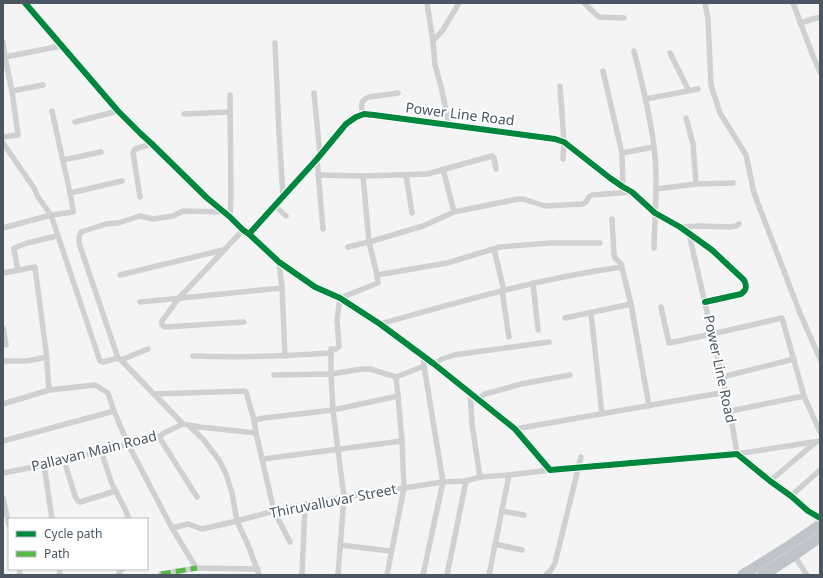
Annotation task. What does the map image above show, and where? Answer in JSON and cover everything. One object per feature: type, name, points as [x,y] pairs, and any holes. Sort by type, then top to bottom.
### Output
[{"type":"highway","points":[[763,575],[819,526]]},
{"type":"highway","points":[[743,575],[820,537]]},
{"type":"street","points":[[25,3],[118,111],[207,198],[227,214],[279,262],[316,287],[340,298],[380,324],[424,356],[515,430],[550,470],[737,454],[818,441]]},
{"type":"street","points":[[427,3],[435,65],[449,125]]},
{"type":"street","points":[[433,41],[442,30],[459,3]]},
{"type":"street","points":[[584,3],[598,17],[624,18]]},
{"type":"street","points":[[705,3],[708,20],[711,85],[720,113],[746,155],[754,193],[800,313],[820,359]]},
{"type":"street","points":[[793,3],[812,56],[820,72]]},
{"type":"street","points":[[800,23],[820,18]]},
{"type":"street","points":[[3,42],[18,135],[3,137]]},
{"type":"street","points":[[275,43],[283,196]]},
{"type":"street","points":[[5,57],[61,46]]},
{"type":"street","points":[[634,51],[646,98],[654,147],[656,189],[654,248]]},
{"type":"street","points":[[670,53],[689,91]]},
{"type":"street","points":[[603,71],[622,153],[623,187]]},
{"type":"street","points":[[12,92],[44,85]]},
{"type":"street","points":[[560,86],[564,142],[563,159]]},
{"type":"street","points":[[646,98],[698,89]]},
{"type":"street","points":[[314,93],[319,157],[318,175],[323,229]]},
{"type":"street","points":[[244,322],[165,328],[162,325],[162,321],[178,299],[223,250],[275,206],[346,124],[362,115],[362,104],[364,99],[368,97],[398,93]]},
{"type":"street","points":[[227,214],[231,195],[230,95]]},
{"type":"street","points":[[3,228],[51,215],[73,212],[74,210],[52,111]]},
{"type":"street","points":[[75,122],[118,111]]},
{"type":"street","points":[[184,114],[230,112]]},
{"type":"street","name":"Power Line Road","points":[[362,115],[374,115],[556,139],[564,142],[623,187],[632,192],[655,213],[689,234],[726,392],[737,454]]},
{"type":"street","points":[[686,118],[692,144],[696,184]]},
{"type":"street","points":[[3,143],[51,215],[100,361],[103,362],[120,359],[148,349]]},
{"type":"street","points":[[140,198],[133,153],[134,150],[152,144]]},
{"type":"street","points":[[622,153],[654,147]]},
{"type":"street","points":[[3,154],[10,152]]},
{"type":"street","points":[[63,160],[101,152]]},
{"type":"street","points":[[318,175],[363,176],[427,174],[492,156],[494,158],[496,169]]},
{"type":"street","points":[[443,169],[454,212]]},
{"type":"street","points":[[406,175],[412,213]]},
{"type":"street","points":[[340,298],[378,283],[369,242],[363,176]]},
{"type":"street","points":[[70,193],[122,181]]},
{"type":"street","points":[[656,189],[696,184],[733,183]]},
{"type":"street","points":[[348,247],[423,226],[454,212],[518,199],[523,199],[545,206],[583,204],[592,195],[632,192]]},
{"type":"street","points":[[275,206],[286,216]]},
{"type":"street","points":[[161,574],[197,568],[258,572],[237,521],[232,493],[226,474],[219,460],[203,439],[186,425],[120,359],[79,243],[79,237],[81,232],[140,216],[153,219],[173,216],[183,211],[227,214]]},
{"type":"street","points":[[612,219],[614,257],[622,264],[631,304],[649,406]]},
{"type":"street","points":[[680,228],[700,226],[730,227],[739,224]]},
{"type":"street","points":[[689,234],[712,250],[744,280],[746,284],[746,289],[741,294],[705,302]]},
{"type":"street","points":[[18,270],[14,248],[27,243],[57,236]]},
{"type":"street","points":[[377,274],[447,263],[500,247],[550,243],[600,243]]},
{"type":"street","points":[[494,249],[503,291],[509,337]]},
{"type":"street","points":[[120,275],[223,250]]},
{"type":"street","points":[[279,262],[282,288],[285,356]]},
{"type":"street","points":[[3,273],[35,267],[47,357],[49,390]]},
{"type":"street","points":[[380,324],[464,300],[533,283],[594,270],[622,267]]},
{"type":"street","points":[[533,283],[538,330]]},
{"type":"street","points":[[140,302],[282,288]]},
{"type":"street","points":[[338,575],[344,497],[333,410],[331,350],[336,349],[339,346],[337,320],[340,298]]},
{"type":"street","points":[[565,318],[631,304]]},
{"type":"street","points":[[660,307],[669,343],[782,318],[804,396],[820,432]]},
{"type":"street","points":[[591,313],[602,414]]},
{"type":"street","points":[[3,328],[6,345]]},
{"type":"street","points":[[434,364],[442,359],[454,356],[549,342]]},
{"type":"street","points":[[194,356],[285,356],[331,353]]},
{"type":"street","points":[[423,575],[443,482],[424,366],[424,356]]},
{"type":"street","points":[[3,361],[27,361],[47,357]]},
{"type":"street","points":[[722,377],[794,359]]},
{"type":"street","points":[[274,375],[331,374],[370,369],[396,377],[424,366]]},
{"type":"street","points":[[473,396],[570,375]]},
{"type":"street","points":[[387,575],[404,488],[402,441],[396,377]]},
{"type":"street","points":[[3,404],[49,390],[95,385],[108,393],[128,444],[172,528],[197,568]]},
{"type":"street","points":[[154,394],[246,392],[254,420],[274,511],[290,542]]},
{"type":"street","points":[[515,430],[726,392]]},
{"type":"street","points":[[254,420],[333,410],[398,396]]},
{"type":"street","points":[[473,396],[473,435],[480,478]]},
{"type":"street","points":[[730,411],[804,396]]},
{"type":"street","points":[[3,441],[114,411]]},
{"type":"street","points":[[186,425],[256,433]]},
{"type":"street","name":"Pallavan Main Road","points":[[3,473],[44,465],[160,437],[164,433],[186,425]]},
{"type":"street","points":[[160,437],[197,497]]},
{"type":"street","points":[[262,459],[402,441]]},
{"type":"street","points":[[770,481],[818,441]]},
{"type":"street","points":[[101,451],[112,484],[129,518]]},
{"type":"street","points":[[737,454],[791,496],[808,511],[819,526]]},
{"type":"street","points":[[546,575],[555,564],[581,457]]},
{"type":"street","points":[[64,460],[75,496],[78,501],[80,502],[116,491]]},
{"type":"street","points":[[44,465],[52,518]]},
{"type":"street","name":"Thiruvalluvar Street","points":[[172,528],[188,524],[202,529],[305,504],[344,497],[443,482],[466,481],[550,470]]},
{"type":"street","points":[[791,496],[820,470]]},
{"type":"street","points":[[489,575],[509,475]]},
{"type":"street","points":[[447,575],[466,481]]},
{"type":"street","points":[[3,498],[8,520]]},
{"type":"street","points":[[302,575],[305,504]]},
{"type":"street","points":[[502,511],[524,515]]},
{"type":"street","points":[[495,544],[522,550]]},
{"type":"street","points":[[340,545],[391,551]]},
{"type":"street","points":[[791,551],[808,575]]},
{"type":"railway","points":[[751,575],[820,531]]},
{"type":"marked path","points":[[161,574],[197,568]]},
{"type":"cycle path","points":[[25,3],[118,111],[207,198],[279,262],[315,287],[340,298],[380,324],[434,364],[515,429],[550,470],[737,454],[808,511],[820,518]]},
{"type":"cycle path","points":[[249,234],[317,159],[346,124],[356,117],[364,114],[555,139],[564,142],[610,178],[632,192],[655,213],[680,227],[712,250],[744,280],[746,288],[741,294],[705,302]]}]
